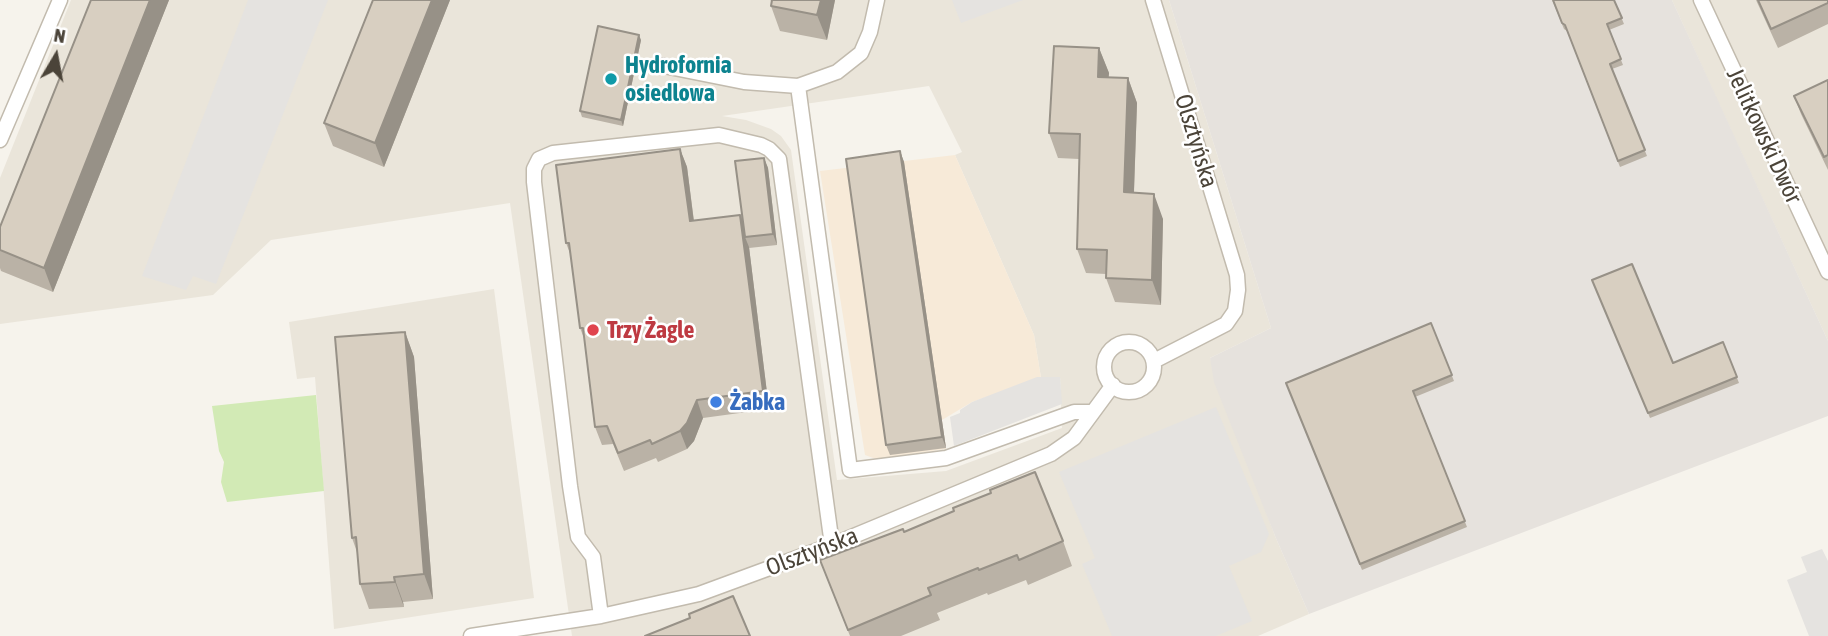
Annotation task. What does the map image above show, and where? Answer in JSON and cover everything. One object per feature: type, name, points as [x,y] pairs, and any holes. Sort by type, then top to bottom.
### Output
[{"type":"lane","points":[[0,141],[60,0]]},
{"type":"lane","points":[[659,65],[744,82],[798,86],[837,72],[861,52],[870,32],[877,0]]},
{"type":"lane","name":"Olsztyńska","points":[[1153,0],[1237,275],[1238,290],[1235,311],[1226,324],[1154,361]]},
{"type":"lane","name":"Jelitkowski Dwór","points":[[1701,0],[1828,272]]},
{"type":"lane","points":[[798,86],[850,470],[946,458],[1074,412],[1093,412]]},
{"type":"lane","points":[[601,615],[593,557],[578,537],[570,486],[534,182],[534,169],[539,159],[553,153],[719,135],[761,145],[779,159],[832,545]]},
{"type":"lane","points":[[1129,342],[1144,347],[1154,361],[1150,381],[1132,392],[1113,386],[1107,378],[1105,362],[1114,348],[1129,342]]},
{"type":"lane","name":"Olsztyńska","points":[[471,636],[601,615],[699,594],[832,545],[1051,454],[1074,438],[1113,386]]},
{"type":"shaded area","points":[[71,0],[1169,0],[1271,328],[1210,358],[1275,536],[1309,614],[1258,636],[572,636],[510,203],[271,240],[213,295],[0,324],[0,178]],"holes":[[[929,86],[962,152],[955,155],[1034,335],[1041,378],[1060,377],[1062,428],[946,471],[837,480],[791,150],[781,136],[771,129],[746,120],[722,116]]]},
{"type":"shaded area","points":[[248,0],[328,0],[216,284],[193,276],[186,290],[142,276]]},
{"type":"shaded area","points":[[952,0],[1023,0],[961,23]]},
{"type":"shaded area","points":[[1169,0],[1672,0],[1828,341],[1828,416],[1309,614],[1214,382],[1210,358],[1271,328]]},
{"type":"shaded area","points":[[1672,0],[1828,0],[1828,341],[1718,102]]},
{"type":"shaded area","points":[[955,155],[1034,335],[1041,378],[972,402],[942,420],[946,449],[876,459],[865,455],[820,171]]},
{"type":"shaded area","points":[[494,289],[534,598],[334,629],[315,377],[297,379],[289,322]]},
{"type":"shaded area","points":[[1037,377],[1060,377],[1062,404],[954,446],[950,417],[960,413],[960,410],[972,402]]},
{"type":"shaded area","points":[[1216,407],[1269,534],[1261,552],[1229,566],[1252,621],[1216,636],[1112,636],[1082,564],[1095,558],[1059,472]]},
{"type":"shaded area","points":[[1822,549],[1828,561],[1828,636],[1809,636],[1787,580],[1807,572],[1801,557]]},
{"type":"green space","points":[[316,395],[324,491],[227,502],[221,482],[224,462],[219,451],[212,406]]},
{"type":"building","points":[[91,0],[150,0],[44,268],[0,250],[0,227]]},
{"type":"building","points":[[373,0],[432,0],[375,143],[324,123]]},
{"type":"building","points":[[772,0],[821,0],[817,15],[771,6]]},
{"type":"building","points":[[1553,0],[1614,0],[1622,18],[1607,24],[1621,59],[1610,64],[1645,150],[1618,161]]},
{"type":"building","points":[[1758,0],[1828,0],[1828,3],[1771,29]]},
{"type":"building","name":"Hydrofornia osiedlowa","points":[[598,26],[639,35],[621,120],[580,111]]},
{"type":"building","points":[[1054,46],[1099,48],[1098,77],[1128,78],[1124,192],[1154,194],[1152,280],[1106,278],[1107,250],[1077,249],[1080,134],[1049,133]]},
{"type":"building","points":[[1828,80],[1828,155],[1824,157],[1794,96]]},
{"type":"building","points":[[680,149],[690,221],[740,215],[763,391],[697,400],[687,423],[680,431],[652,444],[650,440],[618,453],[607,426],[595,427],[583,328],[580,328],[556,165]]},
{"type":"building","points":[[900,151],[942,437],[886,445],[846,159]]},
{"type":"building","points":[[764,158],[773,234],[745,237],[735,161]]},
{"type":"building","points":[[1632,264],[1673,363],[1723,342],[1737,377],[1648,413],[1592,280]]},
{"type":"building","points":[[1431,323],[1452,375],[1413,391],[1465,521],[1360,564],[1286,383]]},
{"type":"building","points":[[405,332],[424,574],[394,577],[395,582],[360,584],[356,537],[352,538],[335,337]]},
{"type":"building","points":[[1035,472],[1063,541],[1019,560],[1017,555],[928,588],[931,595],[848,630],[820,560],[903,529],[904,532],[991,493],[990,490]]},
{"type":"building","points":[[733,596],[750,636],[645,636],[690,618],[689,614]]},
{"type":"place","name":"Hydrofornia osiedlowa","points":[[611,79]]},
{"type":"place","name":"Trzy Żagle","points":[[593,330]]},
{"type":"place","name":"Żabka","points":[[716,402]]}]
